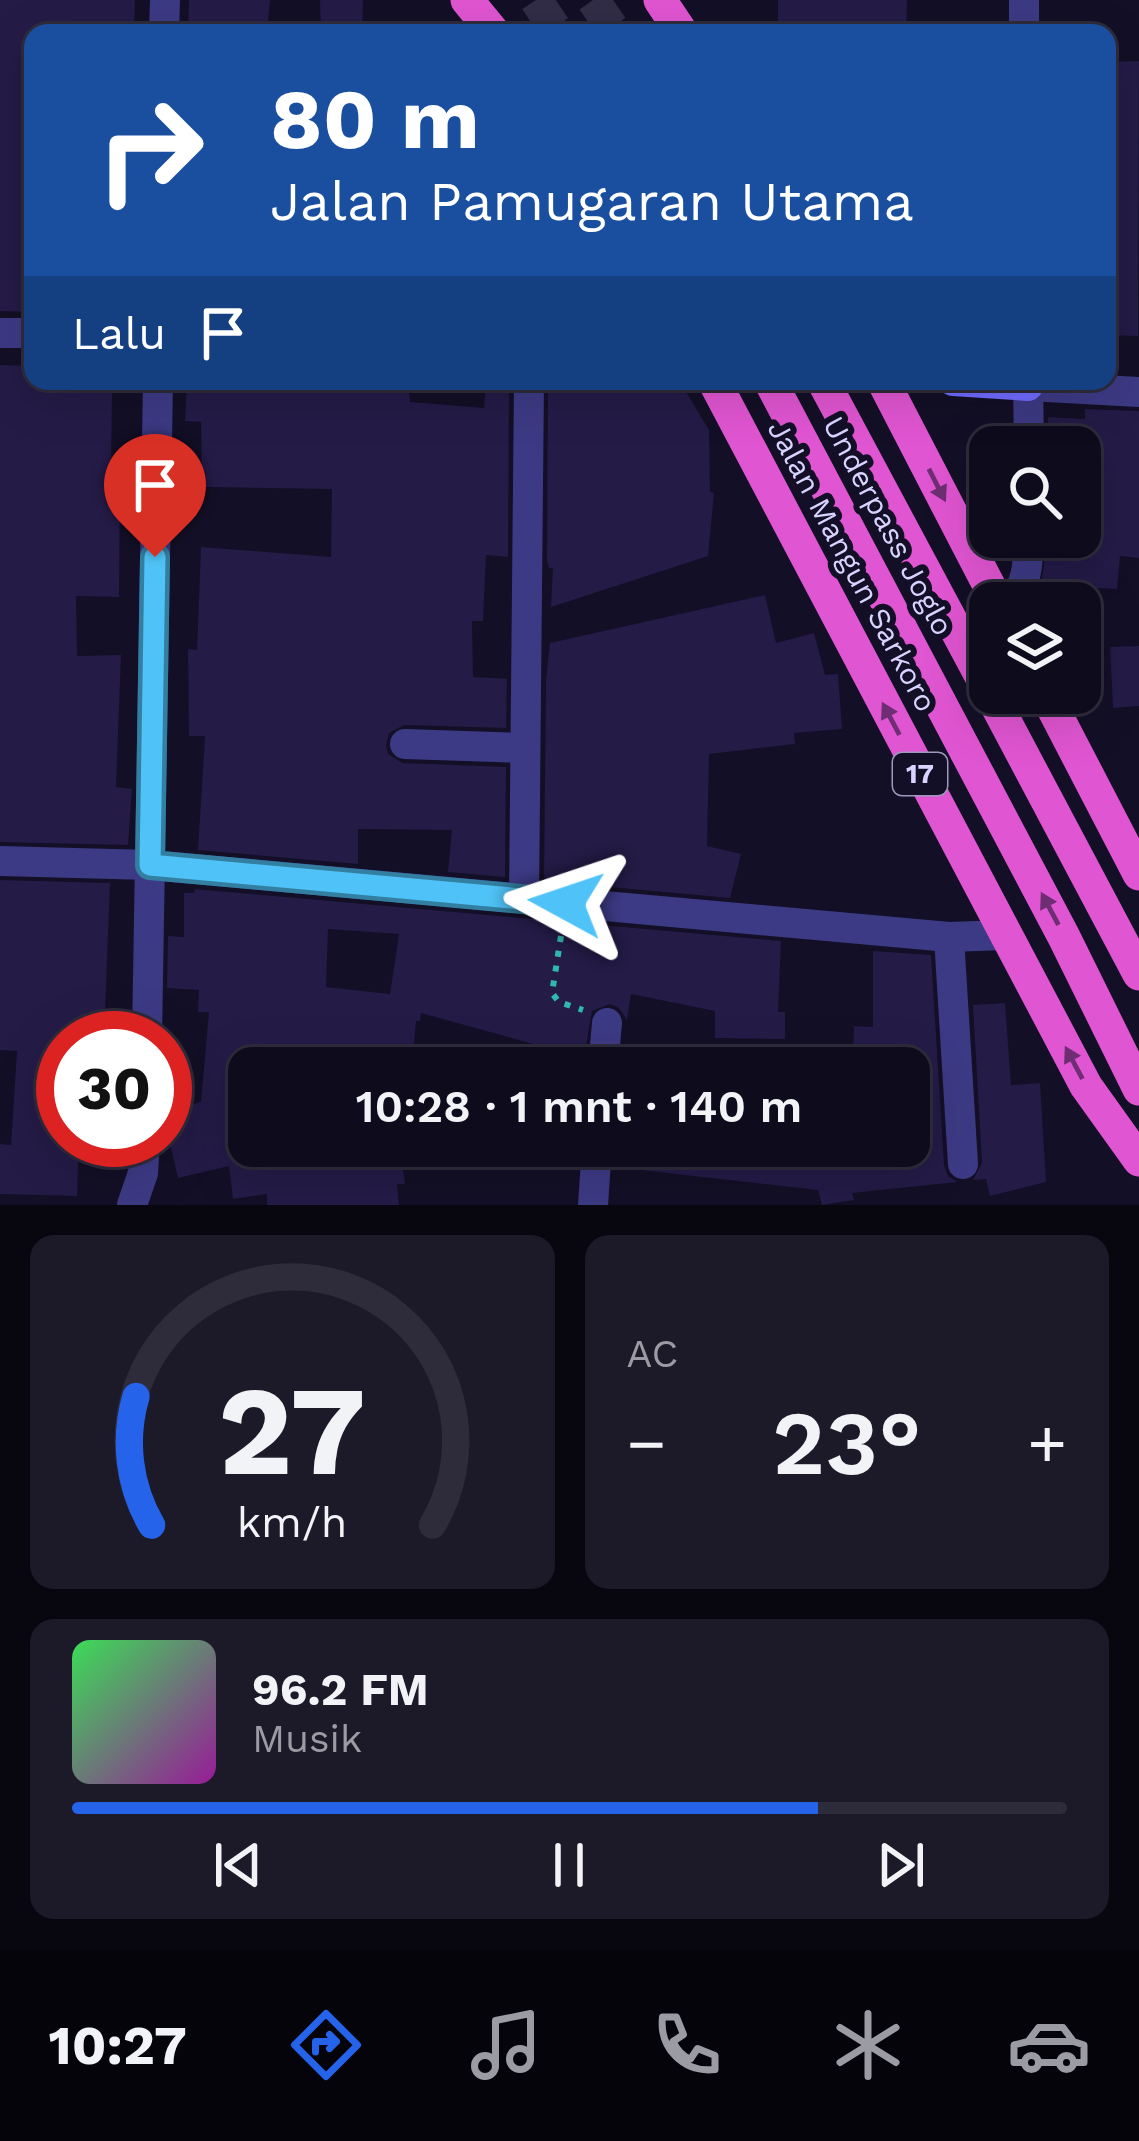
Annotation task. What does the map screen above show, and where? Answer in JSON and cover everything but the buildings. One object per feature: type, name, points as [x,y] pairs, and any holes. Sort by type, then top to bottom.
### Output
[{"type":"highway","points":[[467,0],[487,24]]},
{"type":"highway","name":"Jalan Mangun Sarkoro","points":[[720,390],[1086,1086],[1139,1160]]},
{"type":"highway","name":"Underpass Joglo","points":[[775,390],[1064,937],[1139,1089]]},
{"type":"highway","name":"Underpass Joglo","points":[[828,390],[969,654]]},
{"type":"highway","points":[[888,390],[987,582]]},
{"type":"highway","name":"Underpass Joglo","points":[[1001,714],[1139,974]]},
{"type":"highway","points":[[1056,714],[1139,874]]},
{"type":"street","points":[[147,1011],[158,390]]},
{"type":"street","points":[[524,899],[529,390]]},
{"type":"street","points":[[1028,390],[1029,426]]},
{"type":"street","points":[[405,744],[524,748]]},
{"type":"street","points":[[0,861],[150,865],[949,937],[1005,935]]},
{"type":"street","points":[[949,937],[963,1164]]},
{"type":"street","points":[[605,1047],[607,1023]]},
{"type":"street","points":[[132,1205],[142,1167]]},
{"type":"street","points":[[593,1205],[596,1167]]},
{"type":"path","points":[[566,903],[552,993],[559,1002],[607,1023]]},
{"type":"tunnel","points":[[536,0],[552,24]]},
{"type":"tunnel","points":[[593,0],[610,24]]},
{"type":"route","points":[[155,557],[150,865],[566,903]]}]
